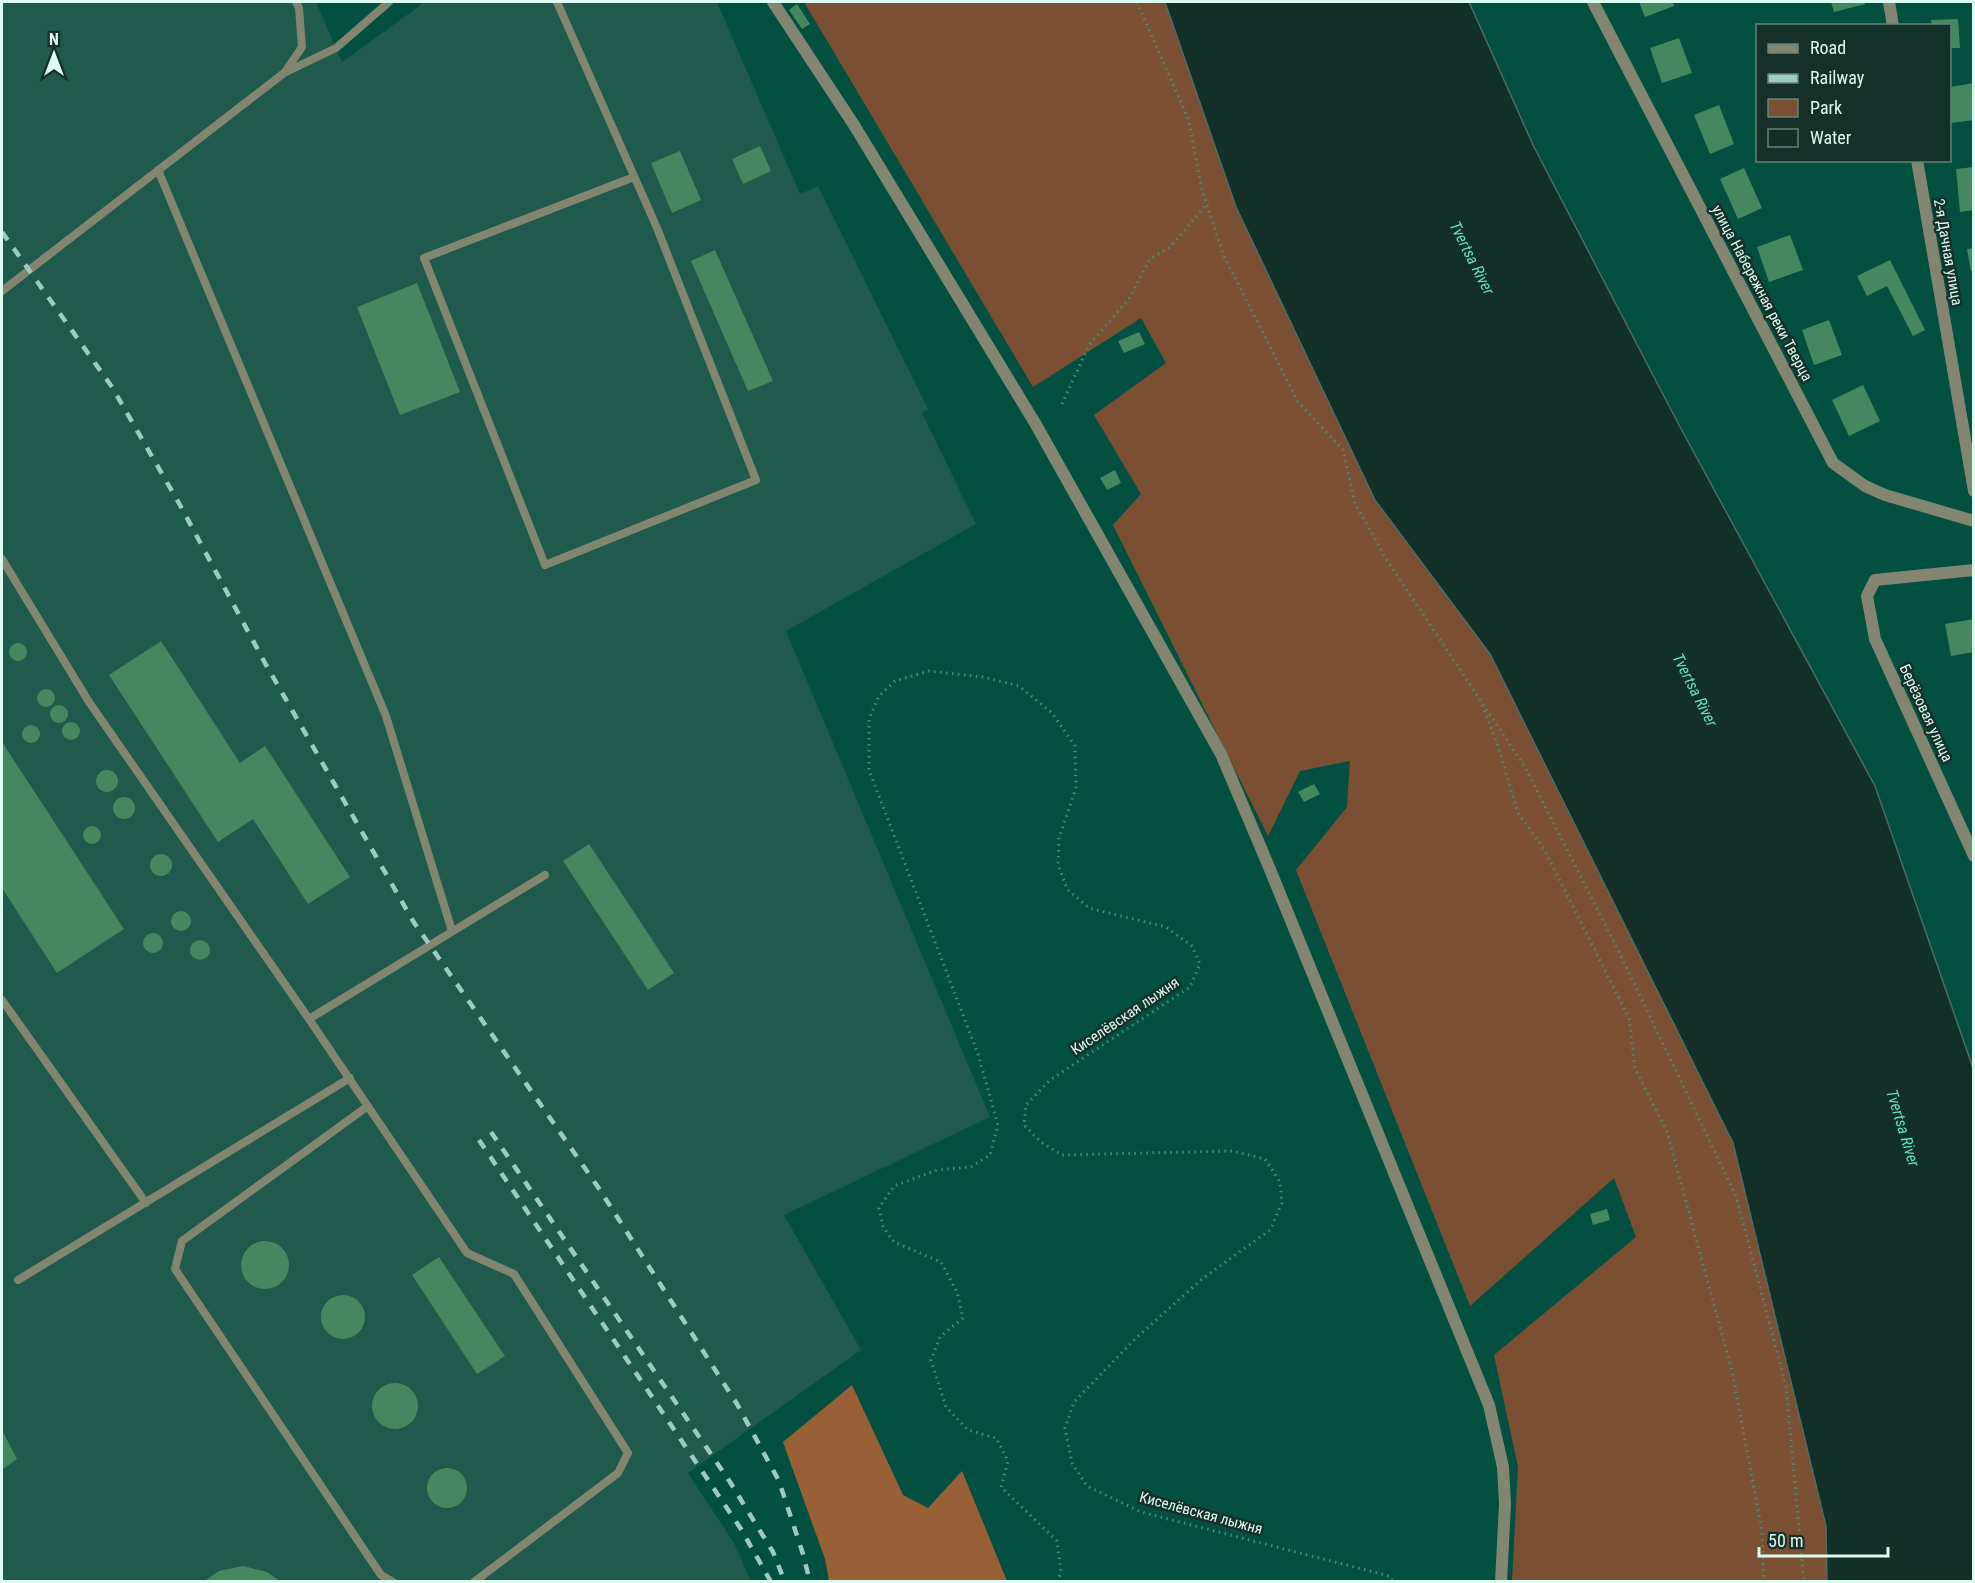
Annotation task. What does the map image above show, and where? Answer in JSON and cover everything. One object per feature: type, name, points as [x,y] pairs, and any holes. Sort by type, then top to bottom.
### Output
[{"type":"street","points":[[772,2],[854,125],[1035,423],[1221,754],[1489,1405],[1503,1467],[1505,1504],[1501,1581]]},
{"type":"street","name":"улица Набережная реки Тверца","points":[[1593,2],[1833,463],[1865,486],[1885,495],[1974,521]]},
{"type":"street","points":[[1889,2],[1893,24]]},
{"type":"street","name":"2-я Дачная улица","points":[[1917,162],[1974,491]]},
{"type":"street","name":"Берёзовая улица","points":[[1974,570],[1875,580],[1867,596],[1875,639],[1974,856]]},
{"type":"lane","points":[[284,73],[302,47],[299,8],[296,2]]},
{"type":"lane","points":[[2,291],[284,73],[336,48],[389,2]]},
{"type":"lane","points":[[557,2],[657,228],[756,480],[545,565],[423,258],[634,177]]},
{"type":"lane","points":[[158,170],[386,716],[452,931]]},
{"type":"lane","points":[[2,559],[89,702],[350,1078],[467,1253],[514,1274],[628,1453],[618,1473],[474,1581]]},
{"type":"lane","points":[[309,1019],[545,875]]},
{"type":"lane","points":[[2,1000],[146,1203]]},
{"type":"lane","points":[[18,1280],[350,1078]]},
{"type":"lane","points":[[368,1106],[182,1241],[175,1269],[381,1575],[393,1581]]},
{"type":"path","points":[[1137,2],[1189,121],[1201,186],[1223,254],[1298,402],[1343,450],[1355,502],[1385,557],[1525,767],[1617,948],[1736,1196],[1786,1386],[1804,1581]]},
{"type":"path","points":[[1062,404],[1089,345],[1129,299],[1150,259],[1170,247],[1207,204]]},
{"type":"path","name":"Киселёвская лыжня","points":[[1057,1581],[1060,1573],[1057,1541],[1001,1487],[1008,1461],[996,1438],[968,1430],[946,1407],[931,1360],[940,1337],[963,1318],[957,1292],[941,1262],[894,1242],[883,1227],[879,1208],[894,1186],[938,1170],[971,1167],[990,1155],[998,1125],[978,1054],[869,770],[869,718],[879,696],[895,681],[929,671],[983,677],[1018,686],[1052,712],[1075,746],[1076,788],[1059,838],[1059,864],[1066,889],[1089,908],[1166,927],[1192,946],[1200,964],[1190,987],[1050,1080],[1026,1105],[1024,1125],[1041,1143],[1062,1155],[1232,1151],[1265,1159],[1280,1182],[1282,1203],[1270,1230],[1202,1279],[1135,1339],[1074,1402],[1065,1428],[1072,1463],[1087,1486],[1141,1512],[1389,1576],[1393,1581]]},
{"type":"path","points":[[1479,698],[1497,743],[1518,813],[1544,849],[1629,1018],[1635,1068],[1666,1132],[1732,1371],[1762,1531],[1764,1581]]},
{"type":"shaded area","points":[[2,2],[316,2],[342,62],[425,2],[717,2],[800,194],[818,186],[928,409],[922,413],[976,524],[786,631],[990,1117],[784,1215],[861,1350],[688,1473],[734,1543],[751,1581],[2,1582]]},
{"type":"shaded area","points":[[852,1385],[903,1495],[928,1508],[962,1471],[1007,1581],[829,1581],[825,1559],[783,1442]]},
{"type":"green space","points":[[804,2],[1165,2],[1236,207],[1375,500],[1490,654],[1733,1143],[1826,1526],[1827,1581],[1512,1581],[1518,1467],[1494,1355],[1636,1237],[1614,1178],[1470,1306],[1296,870],[1347,807],[1350,761],[1300,771],[1268,836],[1113,525],[1141,494],[1094,415],[1166,363],[1141,318],[1033,387]]},
{"type":"water","name":"Tvertsa River","points":[[1165,2],[1469,2],[1534,147],[1679,425],[1875,786],[1973,1068],[1973,1581],[1827,1581],[1826,1526],[1733,1143],[1490,654],[1375,500],[1236,207]]},
{"type":"building","points":[[1639,2],[1673,2],[1674,6],[1645,17]]},
{"type":"building","points":[[1831,2],[1865,2],[1865,4],[1834,12]]},
{"type":"building","points":[[797,4],[810,24],[802,29],[789,10]]},
{"type":"building","points":[[1958,19],[1960,48],[1951,48],[1951,24],[1932,24],[1931,20]]},
{"type":"building","points":[[1679,38],[1692,73],[1662,83],[1650,48]]},
{"type":"building","points":[[1974,83],[1974,120],[1951,123],[1951,87]]},
{"type":"building","points":[[1719,105],[1734,144],[1710,154],[1694,115]]},
{"type":"building","points":[[760,146],[771,171],[743,184],[732,159]]},
{"type":"building","points":[[680,151],[701,200],[672,213],[651,163]]},
{"type":"building","points":[[1974,167],[1974,210],[1960,212],[1956,169]]},
{"type":"building","points":[[1744,168],[1762,208],[1738,219],[1720,179]]},
{"type":"building","points":[[1790,235],[1803,270],[1769,282],[1757,247]]},
{"type":"building","points":[[1974,248],[1974,271],[1971,271],[1967,249]]},
{"type":"building","points":[[715,250],[773,381],[748,391],[691,261]]},
{"type":"building","points":[[1890,260],[1925,330],[1913,336],[1887,286],[1867,296],[1857,276]]},
{"type":"building","points":[[417,283],[460,392],[400,415],[357,307]]},
{"type":"building","points":[[1829,320],[1842,355],[1814,365],[1802,330]]},
{"type":"building","points":[[1139,332],[1145,344],[1124,353],[1118,341]]},
{"type":"building","points":[[1863,385],[1880,421],[1849,436],[1832,400]]},
{"type":"building","points":[[1115,470],[1121,483],[1107,490],[1100,478]]},
{"type":"building","points":[[1974,619],[1974,652],[1951,656],[1945,624]]},
{"type":"building","points":[[161,641],[240,763],[265,746],[350,877],[308,904],[253,819],[218,842],[109,675]]},
{"type":"building","points":[[18,643],[24,646],[27,652],[24,658],[18,661],[12,658],[9,652],[12,646]]},
{"type":"building","points":[[46,689],[52,692],[55,698],[52,704],[46,707],[40,704],[37,698],[40,692]]},
{"type":"building","points":[[59,705],[65,708],[68,714],[65,720],[59,723],[53,720],[50,714],[53,708]]},
{"type":"building","points":[[71,722],[77,725],[80,731],[77,737],[71,740],[65,737],[62,731],[65,725]]},
{"type":"building","points":[[31,725],[37,728],[40,734],[37,740],[31,743],[25,740],[22,734],[25,728]]},
{"type":"building","points":[[2,742],[124,929],[57,973],[2,888]]},
{"type":"building","points":[[107,770],[115,773],[118,781],[115,789],[107,792],[99,789],[96,781],[99,773]]},
{"type":"building","points":[[1314,784],[1320,794],[1304,802],[1298,792]]},
{"type":"building","points":[[124,797],[132,800],[135,808],[132,816],[124,819],[116,816],[113,808],[116,800]]},
{"type":"building","points":[[88,826],[96,826],[101,831],[99,842],[88,844],[83,839],[83,831]]},
{"type":"building","points":[[589,844],[674,973],[648,990],[563,861]]},
{"type":"building","points":[[161,854],[169,857],[172,865],[169,873],[161,876],[153,873],[150,865],[153,857]]},
{"type":"building","points":[[181,911],[188,914],[191,921],[188,928],[181,931],[174,928],[171,921],[174,914]]},
{"type":"building","points":[[153,933],[160,936],[163,943],[160,950],[153,953],[146,950],[143,943],[146,936]]},
{"type":"building","points":[[200,940],[207,943],[210,950],[207,957],[200,960],[193,957],[190,950],[193,943]]},
{"type":"building","points":[[1607,1209],[1610,1220],[1593,1225],[1590,1214]]},
{"type":"building","points":[[260,1241],[270,1241],[285,1251],[289,1265],[288,1274],[279,1285],[270,1289],[260,1289],[245,1279],[241,1270],[241,1260],[251,1245]]},
{"type":"building","points":[[439,1257],[505,1356],[477,1374],[412,1275]]},
{"type":"building","points":[[343,1295],[358,1302],[365,1317],[358,1332],[343,1339],[328,1332],[321,1317],[328,1302]]},
{"type":"building","points":[[400,1383],[412,1389],[417,1397],[417,1415],[412,1423],[404,1428],[390,1429],[382,1426],[375,1419],[372,1401],[375,1393],[382,1386]]},
{"type":"building","points":[[2,1430],[17,1459],[2,1470]]},
{"type":"building","points":[[447,1468],[455,1469],[461,1474],[466,1480],[466,1496],[461,1502],[455,1507],[447,1508],[439,1507],[433,1502],[428,1496],[427,1488],[428,1480],[433,1474],[439,1469]]},
{"type":"building","points":[[243,1566],[267,1572],[281,1582],[203,1582],[219,1571]]},
{"type":"railway","points":[[2,232],[112,387],[180,505],[265,663],[413,921],[598,1187],[737,1404],[779,1481],[810,1582]]},
{"type":"railway","points":[[491,1132],[730,1482],[773,1552],[785,1582]]},
{"type":"railway","points":[[479,1140],[741,1529],[771,1582]]}]
